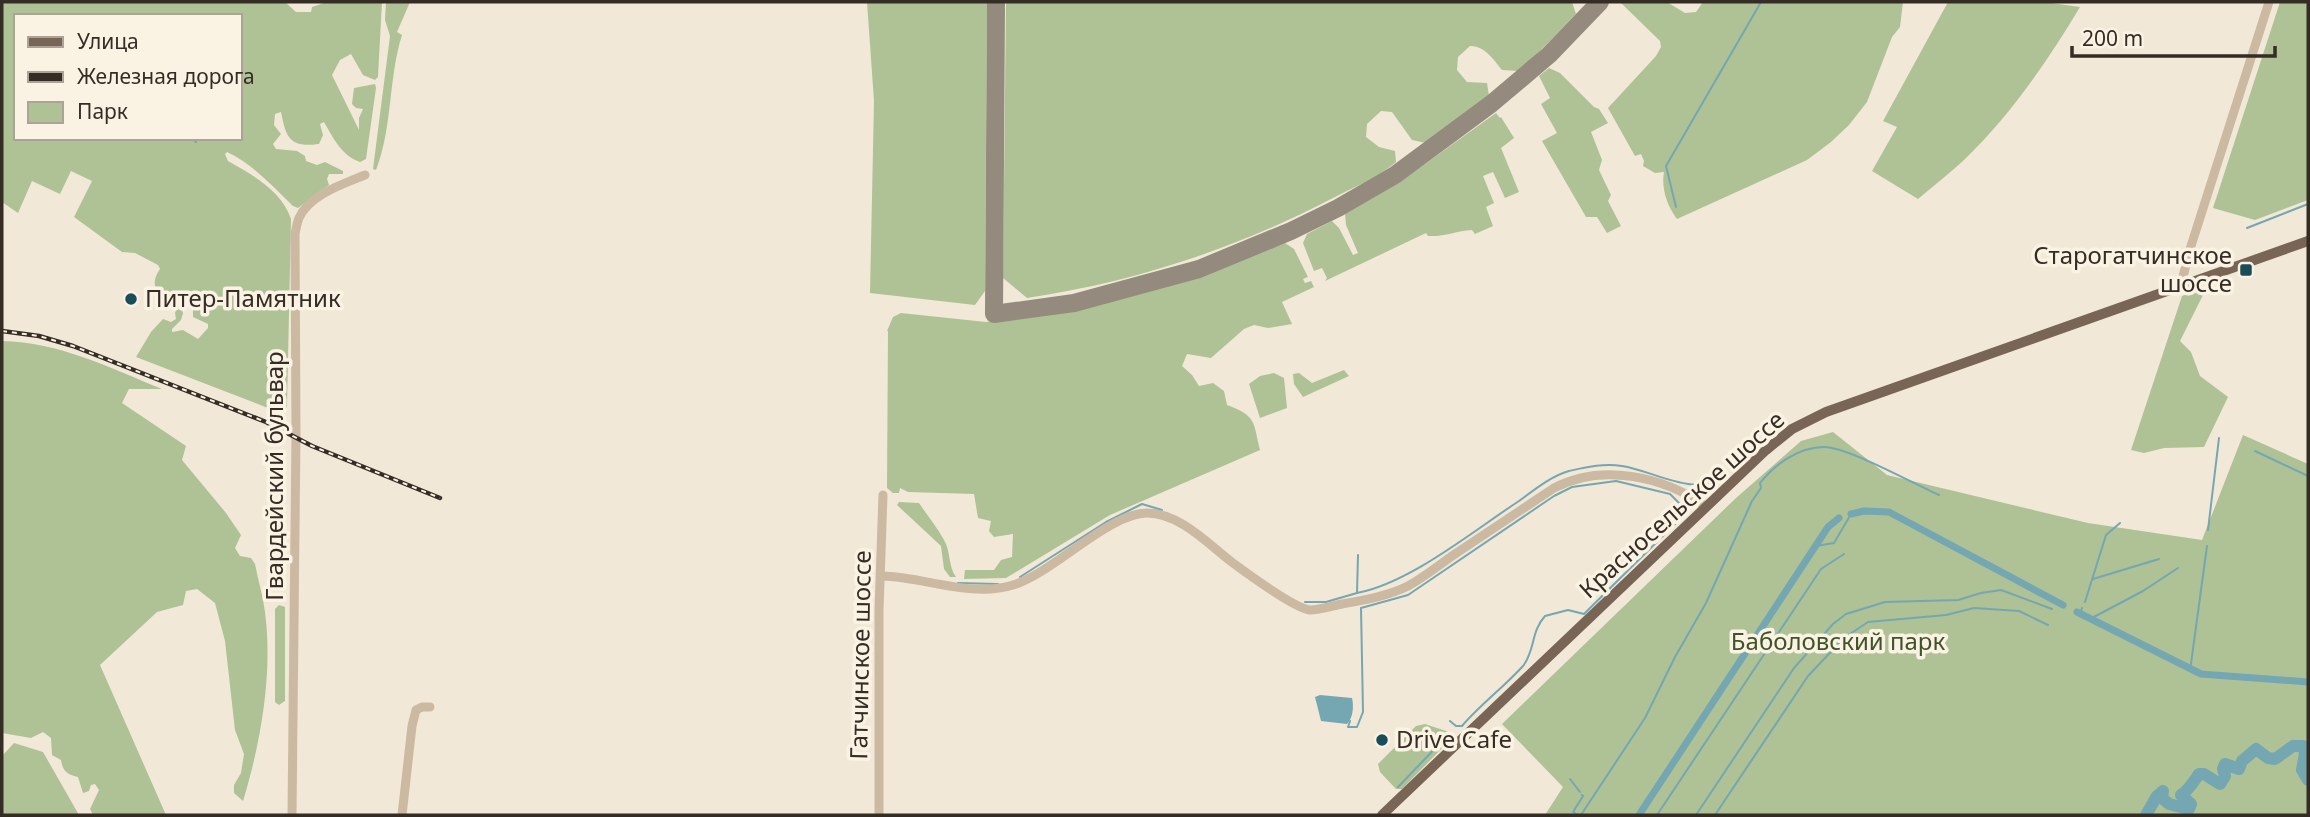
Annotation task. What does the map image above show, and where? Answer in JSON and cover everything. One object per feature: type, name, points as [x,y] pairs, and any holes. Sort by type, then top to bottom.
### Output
[{"type":"main road","name":"Красносельское шоссе","points":[[1382,815],[1705,506],[1778,439],[1808,420],[2308,241]]},
{"type":"street","points":[[2180,288],[2269,2]]},
{"type":"street","name":"Гвардейский бульвар","points":[[292,815],[295,234],[299,217],[310,204],[334,188],[365,175]]},
{"type":"street","points":[[881,576],[984,590],[1003,588],[1017,584],[1047,567],[1118,521],[1135,514],[1149,513],[1167,517],[1186,527],[1258,580],[1292,602],[1311,610],[1376,597],[1408,586],[1568,480],[1609,474],[1635,478],[1682,492],[1705,506]]},
{"type":"street","name":"Гатчинское шоссе","points":[[879,815],[883,495]]},
{"type":"street","points":[[402,815],[416,710],[430,707]]},
{"type":"green space","points":[[2,2],[285,2],[296,12],[311,12],[312,7],[327,2],[382,2],[378,77],[375,80],[363,75],[351,54],[340,60],[332,75],[359,130],[359,118],[363,109],[352,104],[354,88],[375,84],[366,159],[360,162],[348,155],[324,122],[320,124],[323,135],[319,144],[296,142],[285,129],[281,112],[275,114],[274,125],[281,134],[273,144],[276,149],[297,151],[305,156],[306,161],[317,165],[325,162],[343,171],[343,174],[329,174],[329,185],[298,208],[245,163],[227,152],[225,154],[228,161],[257,178],[274,192],[291,219],[287,407],[281,413],[136,357],[151,332],[163,319],[171,322],[176,319],[177,308],[181,308],[183,313],[172,332],[183,330],[198,339],[208,328],[208,324],[193,317],[193,310],[207,295],[199,291],[196,295],[168,301],[155,287],[155,279],[160,269],[158,265],[135,253],[122,252],[74,217],[92,181],[71,171],[60,194],[32,181],[18,213],[2,202]]},
{"type":"green space","points":[[386,2],[410,2],[397,32],[402,35],[394,68],[385,137],[376,170],[373,169],[390,36],[385,20]]},
{"type":"green space","points":[[867,2],[987,2],[985,291],[975,305],[870,293],[874,101]]},
{"type":"green space","points":[[1006,2],[1572,2],[1576,14],[1518,71],[1502,70],[1484,51],[1470,46],[1458,57],[1457,70],[1467,82],[1487,83],[1489,96],[1426,143],[1412,140],[1392,112],[1381,111],[1367,124],[1366,137],[1379,147],[1395,151],[1396,162],[1364,182],[1295,217],[1221,248],[1145,273],[1027,298],[1003,278]]},
{"type":"green space","points":[[1620,2],[1667,2],[1685,13],[1696,12],[1703,2],[1903,2],[1900,27],[1892,37],[1867,102],[1849,125],[1807,160],[1677,219],[1666,197],[1664,172],[1655,173],[1643,166],[1641,154],[1635,156],[1608,108],[1656,56],[1661,47],[1660,41]]},
{"type":"green space","points":[[1948,2],[2044,2],[2080,7],[2041,68],[1996,126],[1963,161],[1918,199],[1872,171],[1897,127],[1883,121]]},
{"type":"green space","points":[[2280,2],[2308,2],[2308,200],[2255,220],[2213,208]]},
{"type":"green space","points":[[1549,68],[1560,73],[1599,109],[1608,123],[1591,132],[1602,160],[1599,170],[1611,195],[1608,201],[1621,226],[1607,233],[1597,217],[1586,217],[1542,141],[1557,133],[1541,104],[1550,98],[1539,76]]},
{"type":"green space","points":[[1496,113],[1514,138],[1501,148],[1519,192],[1505,198],[1493,172],[1483,176],[1494,203],[1486,207],[1493,226],[1475,234],[1472,230],[1434,236],[1428,236],[1426,233],[1325,281],[1327,278],[1322,268],[1314,271],[1303,243],[1307,234],[1332,221],[1339,228],[1353,255],[1358,253],[1346,225],[1345,214],[1400,182]]},
{"type":"green space","points":[[1285,243],[1294,249],[1308,277],[1303,279],[1305,283],[1311,281],[1314,287],[1282,302],[1292,324],[1268,328],[1254,325],[1244,329],[1211,358],[1187,354],[1182,366],[1199,386],[1213,383],[1224,391],[1227,405],[1249,417],[1260,450],[1110,515],[1006,578],[964,579],[965,570],[994,570],[1001,560],[1012,557],[1013,534],[994,537],[989,531],[991,521],[978,518],[974,494],[908,492],[900,488],[899,493],[893,493],[887,488],[887,331],[893,317],[901,313],[986,322],[1083,309],[1185,281]]},
{"type":"green space","points":[[2207,287],[2180,341],[2191,352],[2200,376],[2228,397],[2204,447],[2164,448],[2144,453],[2131,450],[2182,296]]},
{"type":"green space","points":[[2,341],[23,342],[64,351],[162,389],[129,389],[122,403],[186,446],[182,460],[241,535],[235,548],[240,556],[251,558],[255,564],[267,635],[264,707],[243,801],[234,793],[244,754],[235,730],[225,641],[215,603],[197,589],[186,591],[183,605],[157,612],[100,665],[166,815],[93,815],[90,809],[99,790],[95,784],[83,793],[78,777],[66,772],[61,760],[52,755],[51,738],[43,732],[31,738],[2,733]]},
{"type":"green space","points":[[1344,370],[1349,376],[1303,397],[1294,384],[1293,374],[1299,373],[1312,383]]},
{"type":"green space","points":[[1274,373],[1284,378],[1287,408],[1260,418],[1249,384],[1260,376]]},
{"type":"green space","name":"Баболовский парк","points":[[1833,432],[1887,475],[2088,523],[2202,540],[2243,435],[2308,464],[2308,815],[1545,815],[1563,787],[1502,724],[1736,498],[1801,441]]},
{"type":"green space","points":[[899,502],[919,503],[944,540],[956,577],[950,577],[944,569],[941,546],[897,505]]},
{"type":"green space","points":[[279,605],[285,607],[285,701],[279,705],[275,702],[275,609]]},
{"type":"green space","points":[[1425,724],[1452,733],[1453,737],[1402,789],[1396,789],[1380,772],[1378,764],[1416,726]]},
{"type":"green space","points":[[14,743],[43,752],[79,815],[2,815],[2,756]]},
{"type":"water","points":[[1320,695],[1352,698],[1351,719],[1347,724],[1321,721],[1315,697]]},
{"type":"waterway","points":[[1676,207],[1666,166],[1761,2]]},
{"type":"waterway","points":[[2247,228],[2308,204]]},
{"type":"waterway","points":[[2208,530],[2219,438]]},
{"type":"waterway","points":[[1581,815],[1645,718],[1706,603],[1752,501],[1761,488],[1760,483],[1773,469],[1797,453],[1824,447],[1864,459],[1939,495]]},
{"type":"waterway","points":[[2255,451],[2308,476]]},
{"type":"waterway","points":[[1357,593],[1398,579],[1419,567],[1462,541],[1543,484],[1569,471],[1615,465],[1687,484],[1712,482],[1724,476]]},
{"type":"waterway","points":[[1350,721],[1348,727],[1357,727],[1363,712],[1361,608],[1408,595],[1554,496],[1572,487],[1616,481],[1670,494],[1683,507],[1679,520],[1584,614],[1568,610],[1545,616],[1537,628],[1530,654],[1523,666],[1462,726],[1456,726],[1450,721]]},
{"type":"waterway","points":[[1020,577],[1106,522],[1142,504],[1162,510]]},
{"type":"waterway","points":[[1851,514],[1864,511],[1889,512],[2063,605]]},
{"type":"waterway","points":[[1816,546],[1834,543],[1851,514]]},
{"type":"waterway","points":[[1639,815],[1828,527],[1839,518]]},
{"type":"waterway","points":[[2085,602],[2106,535],[2120,523]]},
{"type":"waterway","points":[[2190,671],[2207,546]]},
{"type":"waterway","points":[[1657,815],[1821,569],[1844,554]]},
{"type":"waterway","points":[[1305,602],[1326,602],[1357,593],[1358,555]]},
{"type":"waterway","points":[[2093,579],[2159,559]]},
{"type":"waterway","points":[[2090,619],[2143,591],[2178,568]]},
{"type":"waterway","points":[[958,583],[998,584]]},
{"type":"waterway","points":[[1696,815],[1794,668],[1833,624],[1846,614],[1885,602],[1958,600],[2001,590],[2052,609]]},
{"type":"waterway","points":[[1715,815],[1808,676],[1844,638],[1868,622],[1946,615],[1974,608],[2019,611],[2048,625]]},
{"type":"waterway","points":[[2080,614],[2082,608]]},
{"type":"waterway","points":[[2077,612],[2201,674],[2308,682]]},
{"type":"waterway","points":[[1398,787],[1448,735]]},
{"type":"waterway","points":[[2146,815],[2163,791],[2162,798],[2169,804],[2189,809],[2191,804],[2181,795],[2199,774],[2204,774],[2220,784],[2225,776],[2225,764],[2239,769],[2242,761],[2256,749],[2268,758],[2275,759],[2293,746],[2303,746],[2305,753],[2302,770],[2308,780]]},
{"type":"waterway","points":[[1570,779],[1580,792]]},
{"type":"waterway","points":[[1578,815],[1573,812],[1582,795]]},
{"type":"taxiway","points":[[996,2],[994,314],[1074,303],[1199,269],[1291,231],[1338,208],[1395,175],[1491,104],[1549,55],[1600,2]]},
{"type":"railway","points":[[2,331],[39,336],[73,346],[266,422],[312,446],[440,498]]},
{"type":"place","name":"Старогатчинское шоссе","points":[[2246,270]]},
{"type":"place","name":"Питер-Памятник","points":[[131,299]]},
{"type":"place","name":"Drive Cafe","points":[[1382,740]]}]
